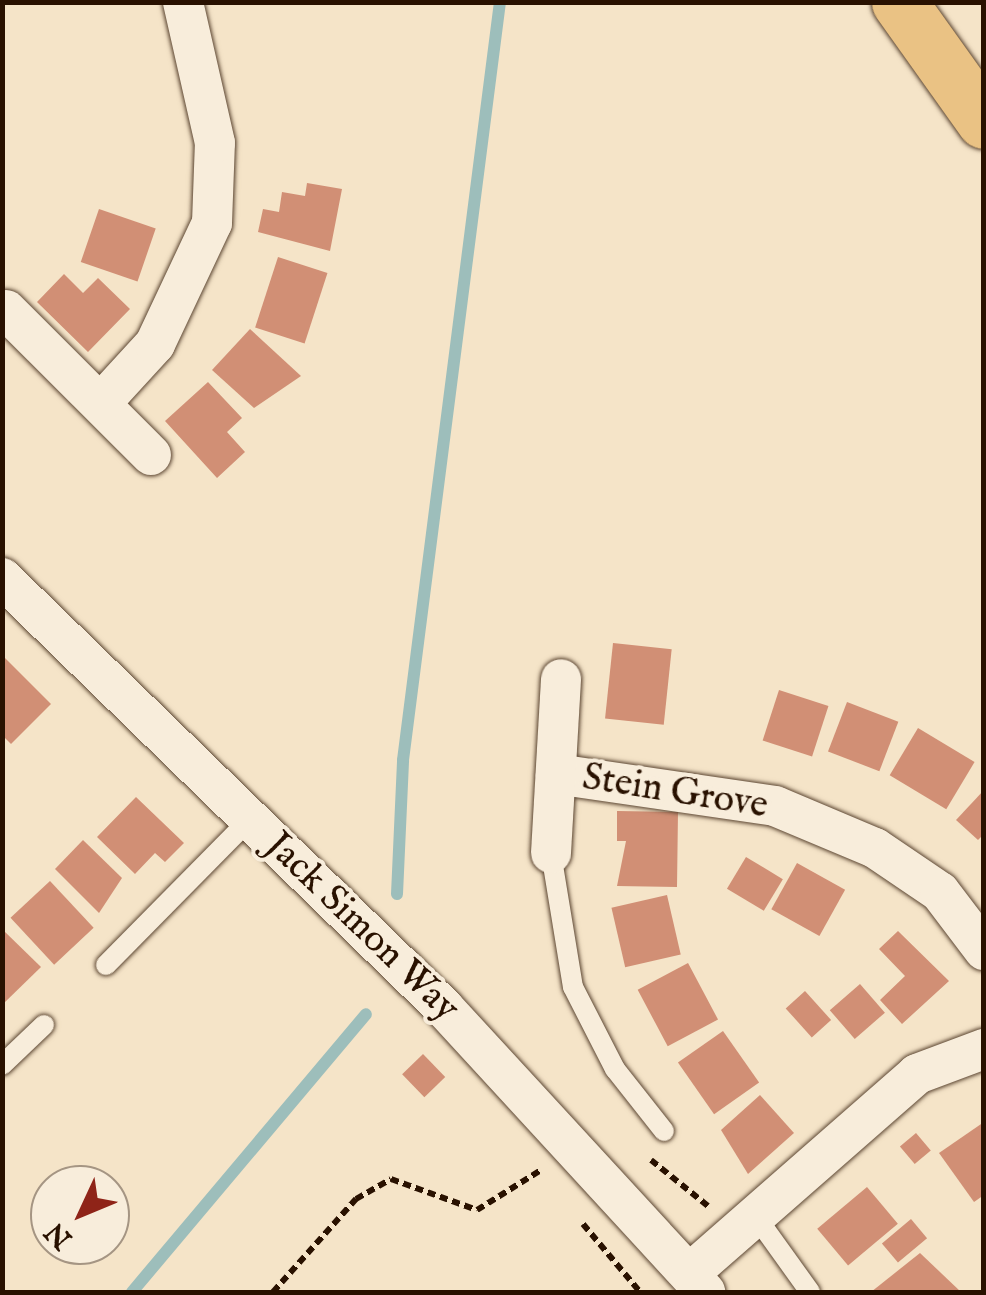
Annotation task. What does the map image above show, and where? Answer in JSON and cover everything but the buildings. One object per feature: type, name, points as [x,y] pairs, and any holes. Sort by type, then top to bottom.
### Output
[{"type":"highway","points":[[899,2],[984,121]]},
{"type":"street","points":[[101,403],[155,344],[212,223],[215,144],[183,2]]},
{"type":"street","points":[[6,310],[152,455]]},
{"type":"street","name":"Jack Simon Way","points":[[2,578],[444,1008],[698,1283]]},
{"type":"street","points":[[550,853],[561,680]]},
{"type":"street","name":"Stein Grove","points":[[556,774],[775,806],[875,848],[940,892],[984,950]]},
{"type":"street","points":[[698,1283],[745,1222],[917,1074],[984,1049]]},
{"type":"lane","points":[[106,964],[250,819]]},
{"type":"lane","points":[[550,853],[573,987],[616,1070],[664,1131]]},
{"type":"lane","points":[[2,1066],[44,1025]]},
{"type":"lane","points":[[745,1222],[810,1292]]},
{"type":"path","points":[[272,1292],[356,1199],[391,1179],[477,1210],[506,1199],[571,1142]]},
{"type":"path","points":[[636,1148],[745,1222]]},
{"type":"waterway","points":[[397,894],[403,760],[500,2]]},
{"type":"waterway","points":[[132,1292],[366,1014]]}]
